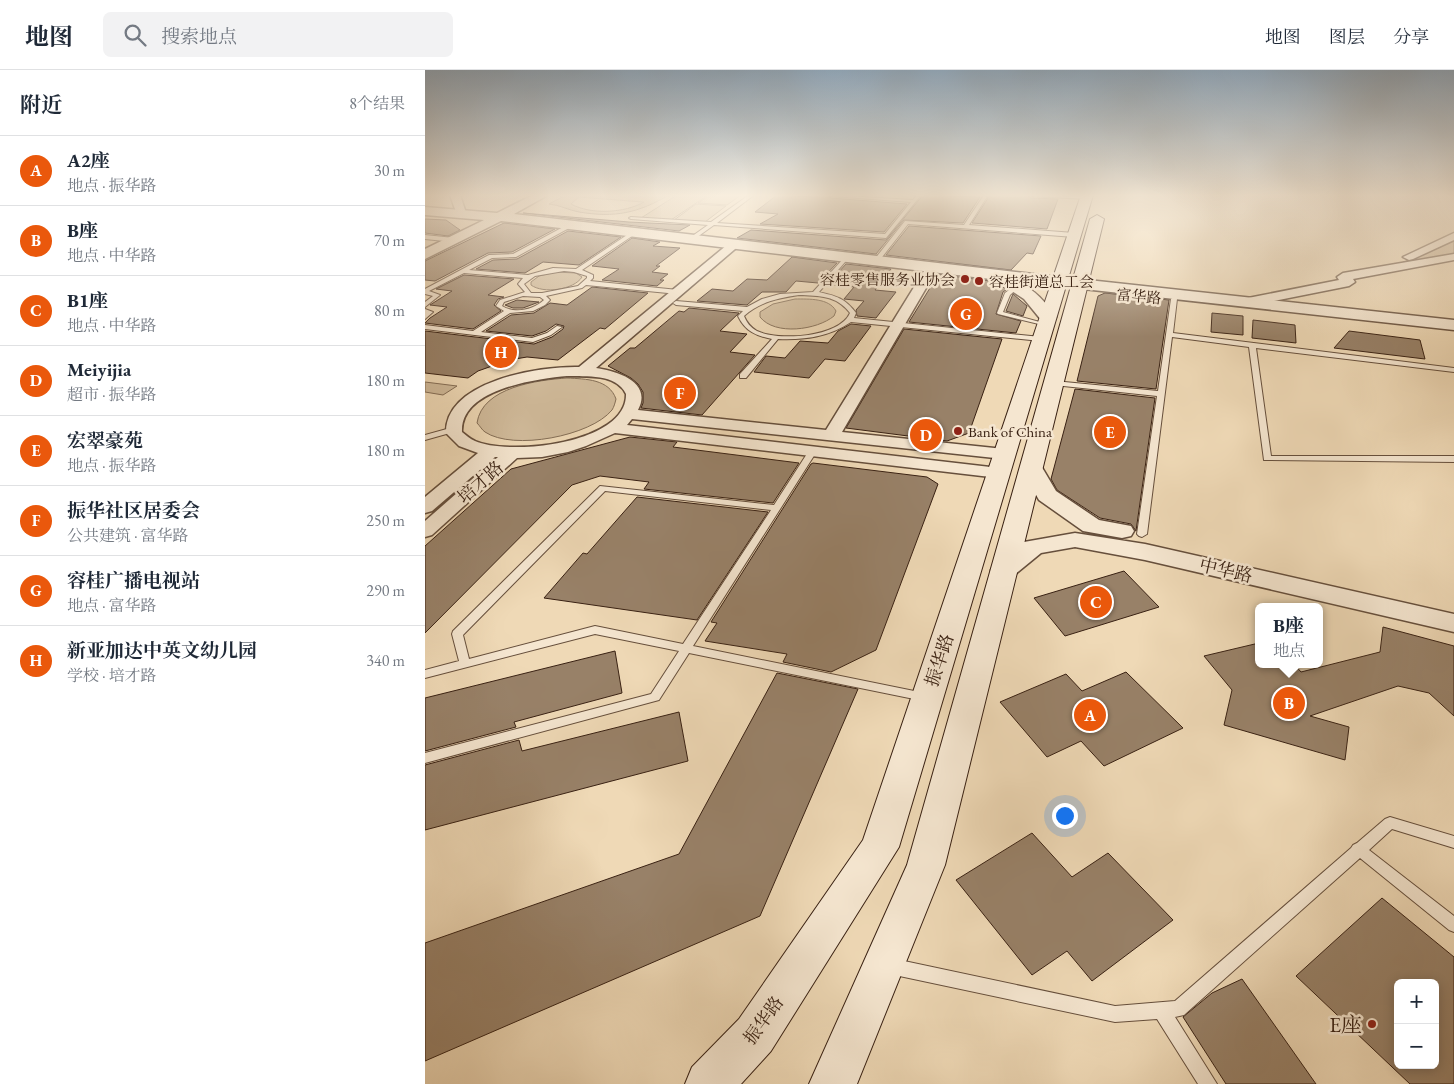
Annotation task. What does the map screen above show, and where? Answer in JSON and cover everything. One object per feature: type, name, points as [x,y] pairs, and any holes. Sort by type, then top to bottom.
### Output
[{"type":"main road","name":"振华路","points":[[709,1084],[755,1035],[880,847],[1001,463],[1077,242]]},
{"type":"main road","name":"振华路","points":[[833,1084],[925,865],[1054,383],[1062,286]]},
{"type":"street","points":[[425,255],[450,242]]},
{"type":"street","points":[[694,242],[1062,286],[1093,297],[1127,292]]},
{"type":"street","points":[[729,242],[877,260],[1012,281],[1062,286]]},
{"type":"street","points":[[1381,270],[1440,242]]},
{"type":"street","points":[[588,372],[735,247]]},
{"type":"street","points":[[1248,302],[1349,282],[1343,277],[1454,256]]},
{"type":"street","points":[[831,435],[930,271]]},
{"type":"street","points":[[1012,281],[1036,300],[1062,286],[1097,278],[1127,292]]},
{"type":"street","name":"富华路","points":[[1127,292],[1248,302],[1454,325]]},
{"type":"street","name":"富华路","points":[[1127,292],[1174,299],[1454,330]]},
{"type":"street","points":[[567,371],[612,376],[626,383],[634,392],[635,402],[629,414],[612,428],[586,440],[554,449],[513,453],[489,452],[467,444],[454,433],[454,419],[464,405],[484,392],[509,381],[538,374],[567,371]]},
{"type":"street","points":[[629,414],[831,435],[1001,463]]},
{"type":"street","points":[[612,428],[813,451],[1001,463]]},
{"type":"street","name":"培才路","points":[[425,507],[489,452]]},
{"type":"street","name":"培才路","points":[[425,530],[513,453]]},
{"type":"street","name":"中华路","points":[[1032,469],[1047,494],[1092,526],[1142,534],[1454,607]]},
{"type":"street","name":"中华路","points":[[1005,570],[1033,547],[1075,540],[1145,552],[1454,623]]},
{"type":"lane","points":[[425,292],[491,256],[514,256],[539,242]]},
{"type":"lane","points":[[577,270],[620,242]]},
{"type":"lane","points":[[877,260],[891,242]]},
{"type":"lane","points":[[990,242],[1062,286]]},
{"type":"lane","points":[[814,294],[843,261]]},
{"type":"lane","points":[[461,271],[529,277],[552,270],[577,270],[590,275],[587,283]]},
{"type":"lane","points":[[529,277],[521,284],[529,294]]},
{"type":"lane","points":[[1012,281],[1000,313],[1062,286]]},
{"type":"lane","points":[[542,295],[547,300],[541,305],[527,310],[509,311],[501,308],[499,303],[508,298],[529,294],[542,295],[570,290],[587,283],[746,309]]},
{"type":"lane","points":[[850,320],[897,326],[1062,286]]},
{"type":"lane","points":[[425,292],[437,295],[425,305]]},
{"type":"lane","points":[[798,294],[814,294],[842,300],[850,306],[853,313],[850,320],[842,327],[812,336],[777,337],[761,334],[749,329],[742,323],[741,316],[746,309],[767,299],[798,294]]},
{"type":"lane","points":[[1142,534],[1174,299]]},
{"type":"lane","points":[[425,311],[430,312],[425,317]]},
{"type":"lane","points":[[474,333],[509,311]]},
{"type":"lane","points":[[425,327],[533,340],[549,334],[559,327]]},
{"type":"lane","points":[[1169,335],[1454,370]]},
{"type":"lane","points":[[743,376],[777,337]]},
{"type":"lane","points":[[1252,346],[1267,458],[1454,459]]},
{"type":"lane","points":[[1054,383],[1161,394]]},
{"type":"lane","points":[[425,438],[454,429]]},
{"type":"lane","points":[[425,758],[655,697],[813,451]]},
{"type":"lane","points":[[465,664],[457,634],[603,488],[777,508]]},
{"type":"lane","points":[[425,674],[595,630],[927,698]]},
{"type":"lane","points":[[884,966],[1115,1014],[1178,1008],[1390,823],[1454,842]]},
{"type":"lane","points":[[1358,849],[1454,925]]},
{"type":"lane","points":[[1161,1010],[1209,1084]]},
{"type":"shaded area","points":[[1451,242],[1454,242],[1454,255],[1399,264]]},
{"type":"shaded area","points":[[555,272],[576,273],[582,277],[566,288],[550,290],[536,288],[531,285],[531,282],[539,276]]},
{"type":"shaded area","points":[[795,299],[824,301],[836,311],[834,316],[827,321],[796,329],[775,327],[760,317],[760,312],[773,304]]},
{"type":"shaded area","points":[[567,378],[596,381],[608,387],[616,399],[612,410],[602,419],[587,427],[551,438],[532,440],[498,438],[485,432],[477,423],[481,411],[489,401],[500,393],[527,384]]},
{"type":"shaded area","points":[[425,382],[457,386],[443,395],[425,392]]},
{"type":"building","points":[[464,242],[530,242],[512,252],[488,253],[435,281],[425,280],[425,261]]},
{"type":"building","points":[[547,242],[613,242],[579,265],[543,262],[525,273],[476,269],[493,260],[517,259]]},
{"type":"building","points":[[626,242],[659,242],[653,246],[680,248],[656,266],[660,266],[652,272],[668,274],[660,280],[664,280],[657,286],[602,280],[619,269],[592,266]]},
{"type":"building","points":[[775,242],[886,242],[876,254]]},
{"type":"building","points":[[896,242],[1038,242],[1033,254],[1027,253],[1011,270],[886,255]]},
{"type":"building","points":[[792,257],[837,263],[818,283],[796,281],[786,292],[762,292],[747,305],[697,301],[712,289],[733,291],[747,279],[767,280]]},
{"type":"building","points":[[846,264],[891,269],[875,290],[896,292],[876,318],[857,316],[856,310],[864,301],[844,299],[854,287],[828,284]]},
{"type":"building","points":[[936,274],[998,282],[1006,290],[1003,292],[996,314],[1021,321],[1016,333],[909,322],[938,275]]},
{"type":"building","points":[[464,275],[514,279],[488,295],[504,297],[498,299],[494,305],[501,311],[473,329],[425,323],[447,307],[430,305],[452,291],[436,289]]},
{"type":"building","points":[[592,287],[648,293],[605,329],[600,328],[558,360],[527,357],[509,360],[478,371],[468,378],[425,373],[425,331],[534,344],[552,337],[563,329],[564,326],[556,324],[546,331],[532,336],[486,331],[511,315],[534,313],[550,303],[567,305]]},
{"type":"building","points":[[1105,293],[1169,300],[1156,389],[1077,381],[1098,296]]},
{"type":"building","points":[[1013,294],[1027,306],[1023,316],[1006,311]]},
{"type":"building","points":[[517,300],[539,302],[523,308],[513,308],[505,305]]},
{"type":"building","points":[[689,308],[739,313],[720,331],[747,334],[730,352],[755,355],[702,415],[641,408],[643,392],[638,384],[631,378],[608,366],[630,348],[635,348],[679,311],[684,312]]},
{"type":"building","points":[[1212,313],[1243,316],[1243,335],[1211,332]]},
{"type":"building","points":[[1253,320],[1295,325],[1296,343],[1252,338]]},
{"type":"building","points":[[851,324],[871,326],[845,361],[825,359],[809,378],[754,372],[766,356],[785,358],[800,341],[828,343],[838,331]]},
{"type":"building","points":[[904,329],[1002,339],[969,433],[947,441],[846,428]]},
{"type":"building","points":[[1349,331],[1420,340],[1425,359],[1334,348]]},
{"type":"building","points":[[1075,389],[1155,398],[1136,531],[1131,524],[1100,518],[1057,490],[1051,479]]},
{"type":"building","points":[[630,437],[677,442],[673,447],[799,463],[773,503],[644,489],[649,482],[600,476],[572,485],[425,633],[425,546],[511,469]]},
{"type":"building","points":[[813,463],[927,477],[938,484],[876,650],[831,672],[783,662],[787,654],[705,641],[717,623],[711,622]]},
{"type":"building","points":[[637,497],[768,512],[697,620],[544,598],[583,553],[587,554]]},
{"type":"building","points":[[1124,571],[1159,607],[1065,636],[1034,598]]},
{"type":"building","points":[[1383,627],[1454,646],[1454,716],[1429,693],[1398,686],[1310,716],[1349,727],[1345,760],[1224,725],[1232,690],[1204,656],[1255,644],[1255,668],[1298,668],[1301,672],[1323,668],[1323,666],[1380,652]]},
{"type":"building","points":[[615,651],[622,693],[514,722],[516,727],[425,751],[425,698]]},
{"type":"building","points":[[1126,672],[1183,728],[1104,766],[1081,741],[1047,757],[1000,702],[1066,674],[1082,691]]},
{"type":"building","points":[[777,673],[858,689],[760,916],[425,1061],[425,943],[679,854]]},
{"type":"building","points":[[679,712],[688,761],[425,830],[425,765],[519,740],[522,751]]},
{"type":"building","points":[[1032,833],[1072,877],[1108,853],[1173,920],[1092,981],[1067,951],[1032,975],[956,880]]},
{"type":"building","name":"E座","points":[[1382,898],[1454,957],[1454,1084],[1410,1084],[1394,1069],[1439,1069],[1439,979],[1394,979],[1394,1069],[1296,976]]},
{"type":"building","points":[[1242,979],[1316,1084],[1226,1084],[1183,1017],[1212,993]]},
{"type":"place","name":"容桂零售服务业协会","points":[[965,279]]},
{"type":"place","name":"容桂街道总工会","points":[[979,281]]},
{"type":"place","name":"容桂广播电视站","points":[[966,314]]},
{"type":"place","name":"新亚加达中英文幼儿园","points":[[501,352]]},
{"type":"place","name":"振华社区居委会","points":[[680,393]]},
{"type":"place","name":"Bank of China","points":[[958,431]]},
{"type":"place","name":"宏翠豪苑","points":[[1110,432]]},
{"type":"place","name":"Meiyijia","points":[[926,435]]},
{"type":"place","name":"B1座","points":[[1096,602]]},
{"type":"place","name":"B座","points":[[1289,703]]},
{"type":"place","name":"A2座","points":[[1090,715]]},
{"type":"place","name":"E座","points":[[1372,1024]]}]
